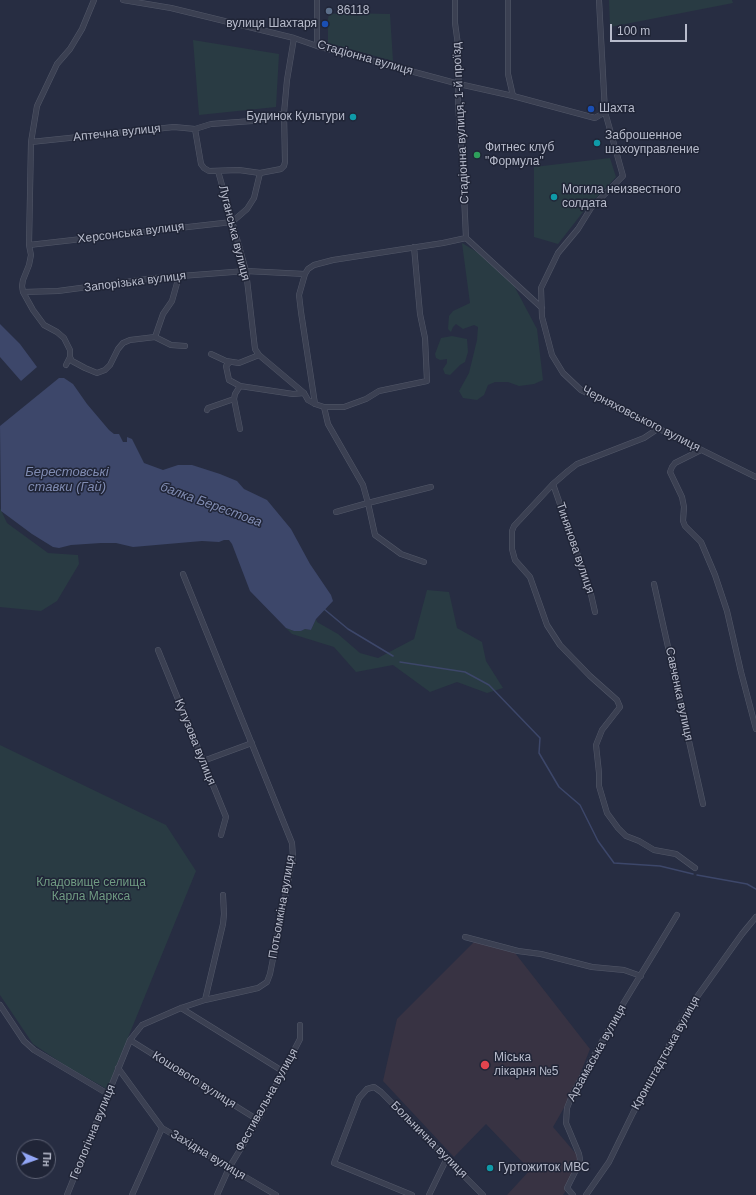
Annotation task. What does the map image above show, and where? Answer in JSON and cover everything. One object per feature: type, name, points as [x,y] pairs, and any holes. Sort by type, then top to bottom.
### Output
[{"type":"street","points":[[66,365],[70,358],[70,350],[64,338],[57,332],[44,325],[33,310],[23,292],[23,280],[29,265],[30,255],[31,142],[37,106],[58,64],[82,30],[94,0]]},
{"type":"street","name":"Стадіонна вулиця","points":[[123,0],[171,8],[294,38],[317,46],[459,84],[513,96],[595,118],[605,112]]},
{"type":"street","points":[[317,0],[317,46]]},
{"type":"street","name":"Стадіонна вулиця, 1-й проїзд","points":[[455,0],[455,23],[459,52],[458,104],[466,238]]},
{"type":"street","points":[[508,0],[508,74],[513,96]]},
{"type":"street","points":[[599,0],[605,112]]},
{"type":"street","points":[[194,129],[201,164],[204,168],[209,170],[239,170],[260,174],[281,169],[285,162],[284,112],[287,80],[294,38]]},
{"type":"street","name":"Аптечна вулиця","points":[[31,142],[174,127],[194,129],[212,124],[252,121],[272,117],[284,112]]},
{"type":"street","name":"Черняховського вулиця","points":[[605,112],[623,176],[591,208],[578,228],[558,253],[541,288],[543,320],[552,355],[563,373],[581,390],[756,477]]},
{"type":"street","name":"Луганська вулиця","points":[[218,170],[246,271],[255,349],[258,355]]},
{"type":"street","points":[[232,222],[247,210],[254,198],[260,174]]},
{"type":"street","name":"Херсонська вулиця","points":[[29,245],[232,222]]},
{"type":"street","points":[[315,404],[301,312],[300,295],[305,274],[308,269],[314,265],[333,260],[466,238],[542,308]]},
{"type":"street","points":[[211,354],[230,362],[239,363],[258,355],[304,393],[308,400],[324,407],[344,407],[366,399],[379,391],[427,381],[425,338],[420,314],[414,247]]},
{"type":"street","name":"Запорізька вулиця","points":[[23,292],[58,292],[180,276],[246,271],[305,274]]},
{"type":"street","points":[[155,337],[163,314],[172,301],[180,276]]},
{"type":"street","points":[[70,358],[72,361],[85,368],[97,372],[105,370],[110,365],[123,343],[130,340],[155,337],[171,345],[185,346]]},
{"type":"street","points":[[230,362],[226,366],[229,380],[240,386],[292,394],[304,393]]},
{"type":"street","points":[[240,386],[235,394],[234,400],[240,430]]},
{"type":"street","points":[[207,410],[225,402],[234,400]]},
{"type":"street","points":[[324,407],[328,424],[363,485],[375,535],[401,554],[424,562]]},
{"type":"street","points":[[659,428],[644,438],[577,464],[553,484],[514,526],[512,531],[512,549],[515,560],[530,577],[547,625],[560,645],[590,676],[617,700],[620,706],[602,730],[596,744],[599,786],[607,813],[626,836],[639,841],[654,850],[676,854],[695,868]]},
{"type":"street","points":[[701,450],[675,463],[670,472],[682,497],[684,507],[683,521],[685,526],[701,542],[715,575],[726,611],[740,672],[756,729]]},
{"type":"street","name":"Тинянова вулиця","points":[[553,484],[590,590],[595,612]]},
{"type":"street","points":[[336,512],[431,487]]},
{"type":"street","name":"Потьомкіна вулиця","points":[[118,1068],[130,1040],[142,1025],[181,1008],[205,1000],[258,988],[267,982],[270,974],[293,857],[292,843],[183,574]]},
{"type":"street","name":"Савченка вулиця","points":[[654,584],[703,804]]},
{"type":"street","name":"Кутузова вулиця","points":[[158,650],[226,817],[221,835]]},
{"type":"street","points":[[203,761],[252,742]]},
{"type":"street","points":[[205,1000],[223,924],[223,895]]},
{"type":"street","name":"Арзамаська вулиця","points":[[573,1195],[567,1188],[580,1159],[566,1123],[567,1108],[573,1093],[677,916]]},
{"type":"street","name":"Кронштадтська вулиця","points":[[586,1195],[609,1162],[633,1113],[689,1008],[756,917]]},
{"type":"street","points":[[465,937],[518,951],[541,954],[592,967],[624,970],[641,976]]},
{"type":"street","points":[[0,1005],[24,1040],[34,1050],[108,1094]]},
{"type":"street","points":[[181,1008],[284,1072]]},
{"type":"street","name":"Фестивальна вулиця","points":[[217,1195],[229,1168],[258,1120],[284,1072],[300,1039],[300,1025]]},
{"type":"street","name":"Кошового вулиця","points":[[130,1040],[258,1120]]},
{"type":"street","name":"Геологічна вулиця","points":[[67,1195],[118,1068]]},
{"type":"street","name":"Західна вулиця","points":[[118,1068],[162,1128],[276,1195]]},
{"type":"street","name":"Больнична вулиця","points":[[412,1195],[334,1163],[359,1098],[367,1089],[374,1087],[381,1092],[483,1195]]},
{"type":"street","points":[[132,1195],[162,1128]]},
{"type":"street","points":[[429,1195],[447,1158]]},
{"type":"shaded area","name":"Міська лікарня №5","points":[[474,942],[515,953],[590,1049],[573,1092],[553,1127],[584,1163],[563,1195],[507,1195],[530,1170],[486,1124],[454,1157],[383,1081],[397,1019]]},
{"type":"green space","points":[[609,0],[732,0],[733,3],[610,27]]},
{"type":"green space","points":[[329,14],[390,14],[393,61],[328,43]]},
{"type":"green space","points":[[193,40],[279,54],[276,107],[199,115]]},
{"type":"green space","points":[[610,158],[616,177],[583,212],[558,244],[534,237],[534,167]]},
{"type":"green space","points":[[462,243],[492,261],[512,282],[537,329],[543,380],[534,384],[519,386],[508,382],[495,382],[488,385],[484,395],[477,400],[463,398],[459,391],[469,373],[477,340],[478,327],[474,325],[463,329],[456,324],[451,332],[448,329],[449,316],[453,311],[470,303]]},
{"type":"green space","points":[[452,336],[467,339],[468,352],[465,362],[450,375],[445,374],[443,369],[447,363],[447,359],[440,360],[436,358],[435,354],[441,338]]},
{"type":"green space","points":[[0,508],[7,523],[48,553],[78,555],[79,564],[57,601],[41,611],[0,607]]},
{"type":"green space","points":[[427,590],[449,592],[457,628],[482,642],[486,661],[503,688],[487,693],[457,682],[430,692],[393,665],[356,672],[334,647],[292,634],[286,628],[294,631],[301,631],[305,629],[311,630],[316,619],[317,622],[338,634],[360,653],[378,658],[414,639]]},
{"type":"green space","name":"Кладовище селища Карла Маркса","points":[[0,745],[166,825],[196,871],[107,1089],[66,1066],[33,1044],[0,995]]},
{"type":"water","points":[[0,324],[20,344],[37,367],[21,381],[0,357]]},
{"type":"water","name":"Берестовські ставки (Гай)","points":[[59,378],[64,378],[73,384],[87,404],[109,430],[114,434],[119,434],[123,442],[127,442],[127,437],[132,439],[144,463],[163,470],[178,465],[192,465],[237,481],[244,489],[267,500],[291,529],[310,564],[331,595],[333,601],[316,619],[311,630],[305,629],[301,631],[294,631],[286,628],[250,591],[232,544],[229,540],[219,542],[202,541],[133,547],[116,543],[101,543],[71,545],[59,548],[53,547],[32,534],[1,511],[0,426]]},
{"type":"waterway","name":"балка Берестова","points":[[324,609],[348,629],[393,656]]},
{"type":"waterway","name":"балка Берестова","points":[[400,662],[465,672],[489,685],[540,738],[539,753],[559,787],[580,805],[598,841],[614,863],[660,866],[693,874]]},
{"type":"waterway","name":"балка Берестова","points":[[697,875],[747,884],[756,889]]},
{"type":"place","name":"86118","points":[[329,11]]},
{"type":"place","name":"вулиця Шахтаря","points":[[325,24]]},
{"type":"place","name":"Шахта","points":[[591,109]]},
{"type":"place","name":"Будинок Культури","points":[[353,117]]},
{"type":"place","name":"Заброшенное шахоуправление","points":[[597,143]]},
{"type":"place","name":"Фитнес клуб \"Формула\"","points":[[477,155]]},
{"type":"place","name":"Могила неизвестного солдата","points":[[554,197]]},
{"type":"place","name":"Міська лікарня №5","points":[[485,1065]]},
{"type":"place","name":"Гуртожиток МВС","points":[[490,1168]]}]
